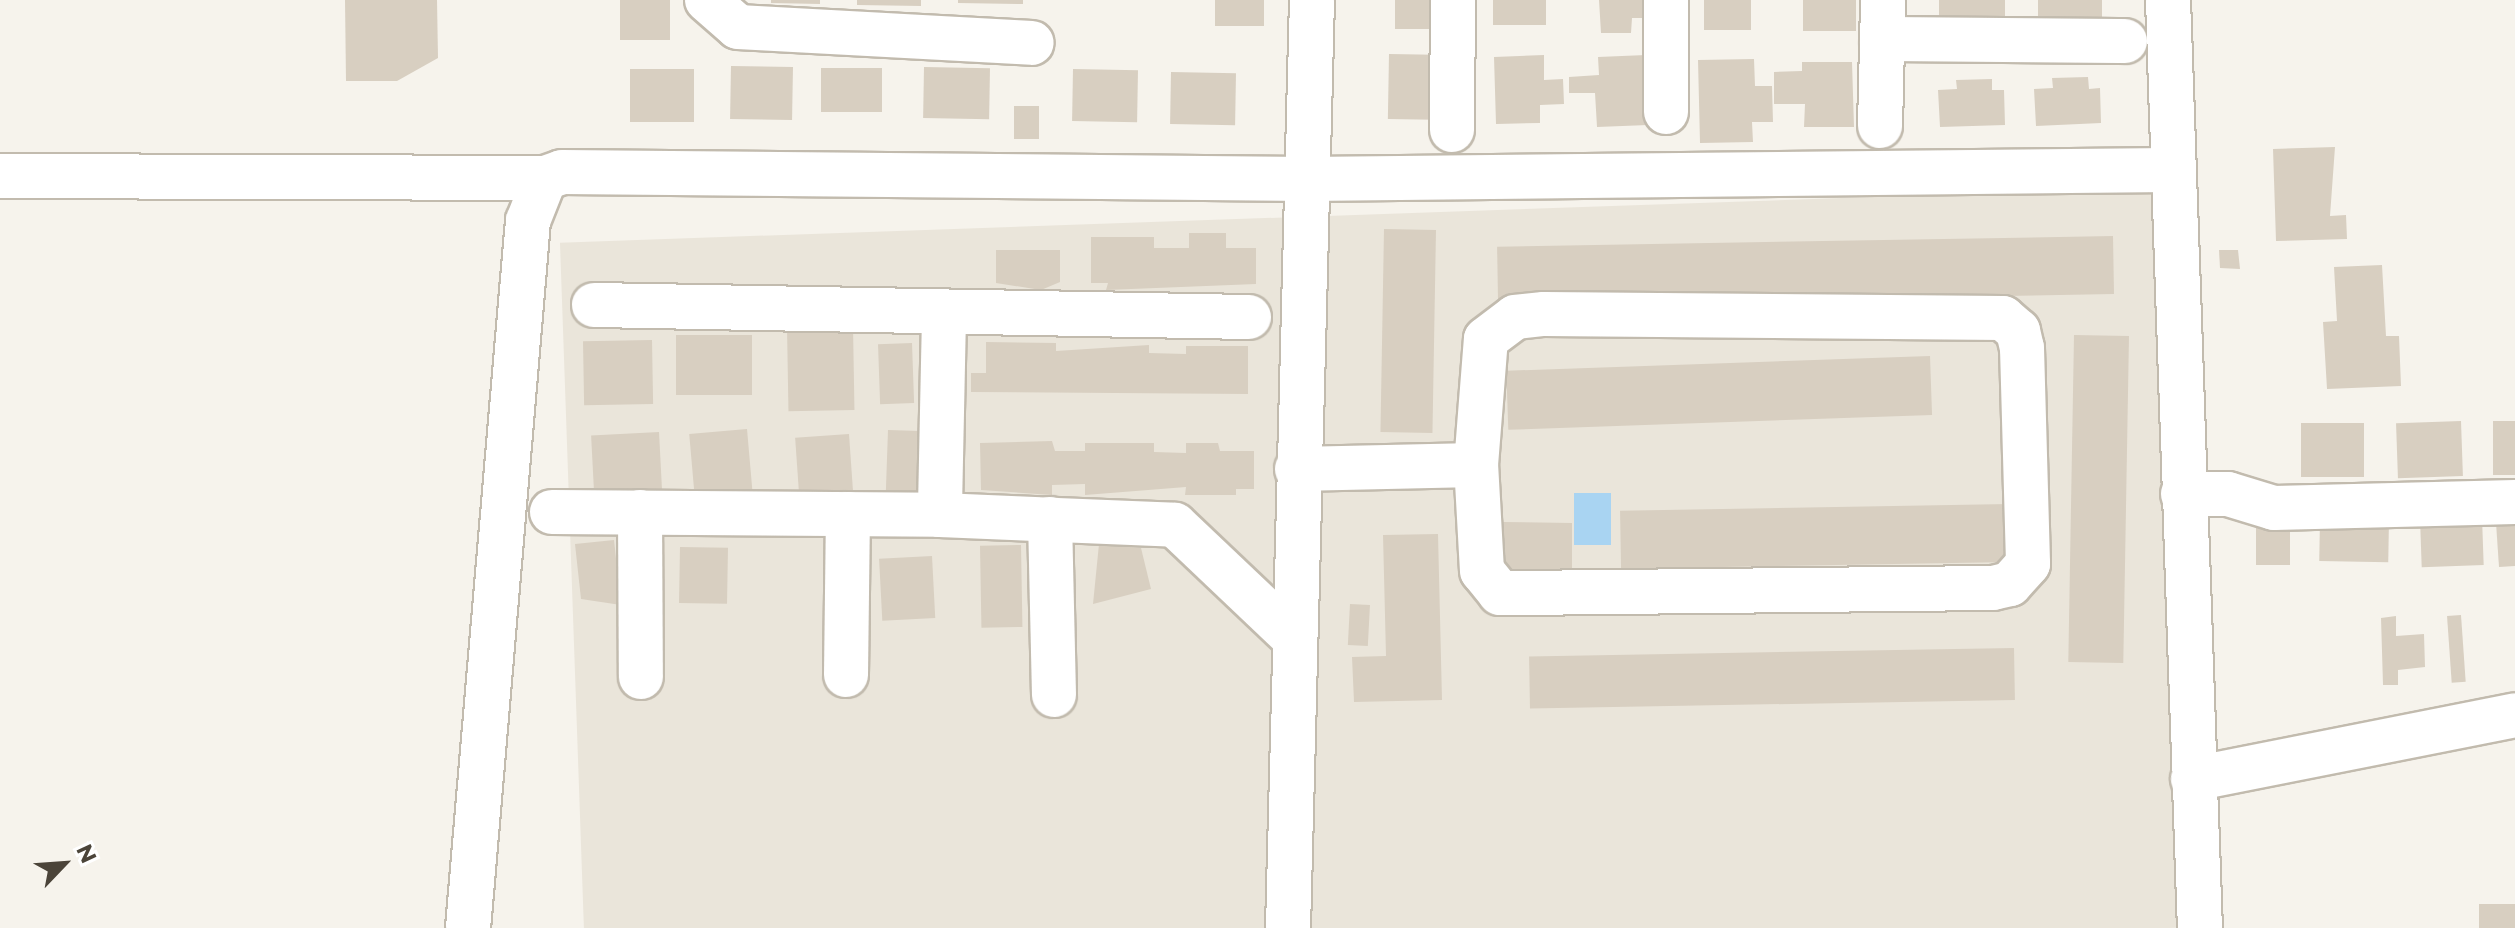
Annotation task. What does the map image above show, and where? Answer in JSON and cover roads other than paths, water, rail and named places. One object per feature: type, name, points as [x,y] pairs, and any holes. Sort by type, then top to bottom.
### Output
[{"type":"street","points":[[707,0],[738,27],[1032,43]]},
{"type":"street","points":[[1288,928],[1292,636],[1312,0]]},
{"type":"street","points":[[1452,130],[1453,0]]},
{"type":"street","points":[[1666,0],[1666,112]]},
{"type":"street","points":[[2168,0],[2171,170],[2200,928]]},
{"type":"street","points":[[1880,126],[1882,19],[2125,41]]},
{"type":"street","points":[[0,176],[545,178],[562,172],[1307,179],[2171,170]]},
{"type":"street","points":[[468,928],[528,221],[545,178]]},
{"type":"street","points":[[594,305],[944,316],[1249,317]]},
{"type":"street","points":[[940,515],[944,316]]},
{"type":"street","points":[[1515,317],[2003,318],[2018,331],[2022,348],[2028,564],[2010,584],[1993,588],[1514,599],[1489,588],[1482,571],[1476,465],[1486,339],[1515,317]]},
{"type":"street","points":[[1297,469],[1476,465]]},
{"type":"street","points":[[2183,494],[2228,494],[2274,508],[2515,502]]},
{"type":"street","points":[[552,512],[940,515],[1175,525],[1292,636]]},
{"type":"street","points":[[640,512],[641,677]]},
{"type":"street","points":[[846,675],[848,514]]},
{"type":"street","points":[[1050,519],[1054,695]]},
{"type":"street","points":[[2193,779],[2515,715]]},
{"type":"water","points":[[1574,493],[1611,493],[1611,545],[1574,545]]}]
